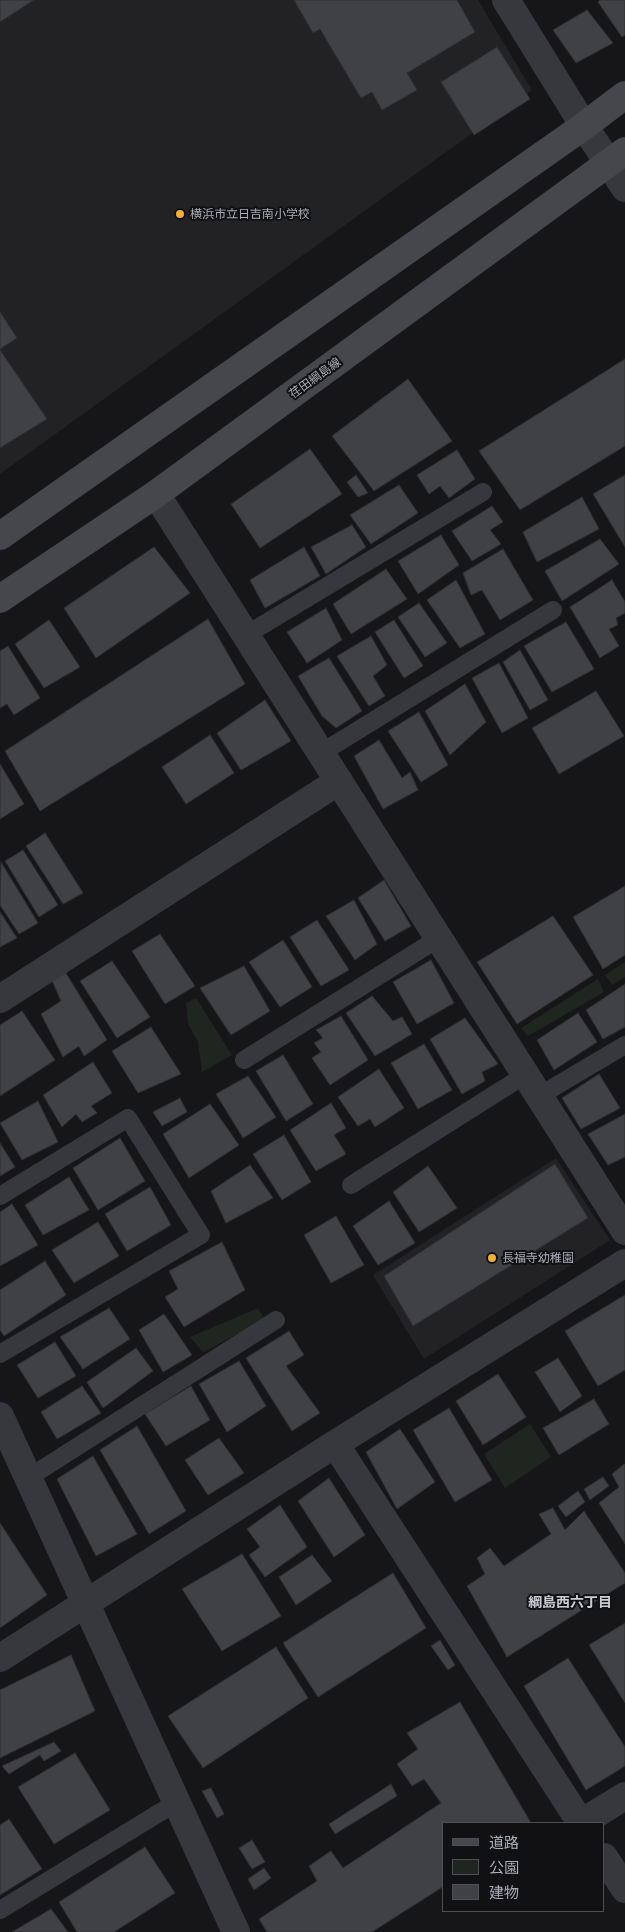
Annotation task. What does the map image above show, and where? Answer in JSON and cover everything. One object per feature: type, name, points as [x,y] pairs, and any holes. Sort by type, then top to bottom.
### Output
[{"type":"main road","points":[[0,536],[584,126],[625,95]]},
{"type":"main road","name":"荏田綱島線","points":[[0,599],[156,494],[617,157]]},
{"type":"street","points":[[506,0],[584,126],[617,157],[625,188]]},
{"type":"street","points":[[156,494],[625,1232]]},
{"type":"street","points":[[0,998],[339,781]]},
{"type":"street","points":[[0,1658],[335,1444],[625,1263]]},
{"type":"street","points":[[0,1416],[236,1932]]},
{"type":"street","points":[[335,1444],[580,1822]]},
{"type":"street","points":[[583,1822],[625,1796]]},
{"type":"street","points":[[605,1859],[625,1889]]},
{"type":"lane","points":[[246,635],[483,492]]},
{"type":"lane","points":[[321,753],[553,610]]},
{"type":"lane","points":[[244,1060],[439,938]]},
{"type":"lane","points":[[351,1185],[532,1085],[625,1045]]},
{"type":"lane","points":[[0,1196],[128,1118],[201,1234],[0,1354]]},
{"type":"lane","points":[[28,1478],[276,1320]]},
{"type":"lane","points":[[0,1910],[177,1802]]},
{"type":"shaded area","name":"横浜市立日吉南小学校","points":[[0,0],[478,0],[532,90],[0,474]]},
{"type":"shaded area","name":"長福寺幼稚園","points":[[556,1158],[610,1240],[424,1359],[373,1275]]},
{"type":"green space","points":[[625,962],[625,977],[612,985],[605,975]]},
{"type":"green space","points":[[598,979],[604,992],[528,1036],[521,1028]]},
{"type":"green space","points":[[196,998],[232,1055],[202,1072],[198,1042],[188,1024],[186,1003]]},
{"type":"green space","points":[[258,1308],[265,1320],[203,1352],[190,1337]]},
{"type":"green space","points":[[530,1424],[551,1457],[505,1488],[484,1454]]},
{"type":"building","points":[[0,0],[34,0],[0,22]]},
{"type":"building","points":[[294,0],[457,0],[475,32],[407,73],[417,90],[382,110],[372,92],[361,98],[320,29],[313,33]]},
{"type":"building","points":[[600,0],[625,0],[625,35],[622,37],[598,2]]},
{"type":"building","points":[[587,10],[613,43],[576,63],[553,30]]},
{"type":"building","points":[[497,47],[530,99],[474,135],[441,82]]},
{"type":"building","points":[[0,312],[17,338],[0,349]]},
{"type":"building","points":[[0,350],[47,419],[0,448]]},
{"type":"building","points":[[625,359],[625,446],[520,510],[479,451]]},
{"type":"building","points":[[408,379],[452,441],[374,491],[332,436]]},
{"type":"building","points":[[310,449],[342,494],[260,548],[231,504]]},
{"type":"building","points":[[457,450],[475,479],[449,498],[440,486],[429,494],[417,475]]},
{"type":"building","points":[[356,475],[368,493],[358,497],[347,482]]},
{"type":"building","points":[[625,475],[625,547],[593,494]]},
{"type":"building","points":[[399,485],[418,513],[371,544],[350,515]]},
{"type":"building","points":[[582,497],[599,529],[537,562],[523,532]]},
{"type":"building","points":[[492,506],[503,522],[490,530],[501,544],[472,561],[452,531]]},
{"type":"building","points":[[352,525],[366,547],[326,574],[311,547]]},
{"type":"building","points":[[441,535],[459,565],[418,594],[398,561]]},
{"type":"building","points":[[600,539],[619,564],[562,601],[545,571]]},
{"type":"building","points":[[154,547],[190,593],[96,658],[64,608]]},
{"type":"building","points":[[304,547],[320,576],[265,608],[250,580]]},
{"type":"building","points":[[503,549],[533,600],[500,620],[482,590],[471,595],[463,573]]},
{"type":"building","points":[[386,569],[407,599],[351,634],[333,604]]},
{"type":"building","points":[[456,580],[485,634],[460,648],[427,600]]},
{"type":"building","points":[[612,580],[625,602],[625,613],[616,618],[618,625],[609,629],[619,646],[600,658],[570,607]]},
{"type":"building","points":[[419,603],[447,643],[425,657],[398,617]]},
{"type":"building","points":[[326,608],[342,640],[307,663],[287,632]]},
{"type":"building","points":[[208,619],[245,684],[40,811],[5,751]]},
{"type":"building","points":[[49,620],[80,667],[44,688],[15,644]]},
{"type":"building","points":[[394,620],[423,666],[404,678],[375,632]]},
{"type":"building","points":[[566,622],[594,669],[552,692],[524,646]]},
{"type":"building","points":[[371,636],[387,665],[373,676],[385,696],[369,706],[337,656]]},
{"type":"building","points":[[8,646],[40,698],[14,715],[7,704],[0,708],[0,651]]},
{"type":"building","points":[[520,650],[548,700],[530,710],[503,662]]},
{"type":"building","points":[[329,658],[362,711],[336,728],[322,716],[298,676]]},
{"type":"building","points":[[499,663],[528,718],[502,733],[472,678]]},
{"type":"building","points":[[465,684],[486,722],[450,755],[425,711]]},
{"type":"building","points":[[596,691],[624,736],[559,774],[532,728]]},
{"type":"building","points":[[265,700],[291,741],[241,770],[217,733]]},
{"type":"building","points":[[419,712],[448,765],[421,782],[388,731]]},
{"type":"building","points":[[210,735],[234,773],[186,804],[162,767]]},
{"type":"building","points":[[379,740],[402,778],[410,772],[418,790],[383,809],[354,756]]},
{"type":"building","points":[[0,764],[24,804],[0,819]]},
{"type":"building","points":[[45,833],[83,893],[63,904],[26,846]]},
{"type":"building","points":[[23,850],[58,905],[39,917],[5,861]]},
{"type":"building","points":[[1,862],[38,923],[19,934],[0,905]]},
{"type":"building","points":[[384,880],[411,926],[385,941],[358,898]]},
{"type":"building","points":[[625,886],[625,955],[603,969],[573,917]]},
{"type":"building","points":[[354,900],[377,944],[355,960],[326,916]]},
{"type":"building","points":[[0,912],[17,938],[0,947]]},
{"type":"building","points":[[553,916],[593,975],[517,1024],[477,962]]},
{"type":"building","points":[[317,920],[349,970],[321,986],[290,937]]},
{"type":"building","points":[[160,934],[195,986],[165,1004],[132,951]]},
{"type":"building","points":[[283,940],[312,987],[280,1007],[249,962]]},
{"type":"building","points":[[431,960],[454,1003],[417,1024],[393,982]]},
{"type":"building","points":[[112,961],[150,1017],[117,1038],[80,981]]},
{"type":"building","points":[[244,966],[270,1011],[231,1035],[200,988]]},
{"type":"building","points":[[64,970],[107,1040],[84,1056],[79,1046],[63,1057],[41,1014],[61,1001],[51,978]]},
{"type":"building","points":[[625,984],[625,1027],[603,1039],[586,1010]]},
{"type":"building","points":[[372,996],[393,1021],[402,1017],[412,1034],[375,1056],[346,1013]]},
{"type":"building","points":[[22,1011],[55,1060],[0,1096],[0,1025]]},
{"type":"building","points":[[578,1013],[597,1042],[554,1070],[537,1040]]},
{"type":"building","points":[[341,1016],[368,1060],[330,1085],[312,1058],[321,1052],[314,1043],[323,1038],[316,1030]]},
{"type":"building","points":[[465,1018],[498,1064],[482,1072],[485,1081],[462,1094],[430,1039]]},
{"type":"building","points":[[151,1027],[181,1074],[138,1093],[112,1051]]},
{"type":"building","points":[[424,1044],[452,1090],[418,1109],[391,1063]]},
{"type":"building","points":[[283,1055],[313,1104],[286,1121],[256,1071]]},
{"type":"building","points":[[93,1062],[112,1093],[91,1106],[97,1113],[82,1122],[76,1114],[62,1127],[43,1095]]},
{"type":"building","points":[[379,1069],[404,1108],[375,1127],[370,1119],[358,1126],[338,1097]]},
{"type":"building","points":[[599,1074],[620,1108],[581,1129],[562,1098]]},
{"type":"building","points":[[248,1076],[276,1117],[243,1138],[216,1094]]},
{"type":"building","points":[[180,1098],[187,1112],[162,1126],[153,1112]]},
{"type":"building","points":[[38,1101],[58,1142],[22,1160],[0,1123]]},
{"type":"building","points":[[331,1103],[346,1128],[334,1135],[346,1154],[316,1171],[290,1130]]},
{"type":"building","points":[[210,1104],[239,1145],[189,1178],[163,1134]]},
{"type":"building","points":[[625,1114],[625,1157],[608,1165],[588,1134]]},
{"type":"building","points":[[284,1135],[311,1182],[282,1200],[253,1154]]},
{"type":"building","points":[[120,1138],[145,1181],[98,1210],[73,1168]]},
{"type":"building","points":[[0,1143],[15,1167],[0,1176]]},
{"type":"building","points":[[555,1164],[588,1218],[413,1326],[384,1276]]},
{"type":"building","points":[[250,1165],[273,1198],[226,1223],[211,1191]]},
{"type":"building","points":[[428,1166],[457,1208],[419,1232],[393,1192]]},
{"type":"building","points":[[69,1177],[89,1210],[43,1235],[25,1205]]},
{"type":"building","points":[[150,1187],[171,1225],[127,1251],[105,1214]]},
{"type":"building","points":[[389,1201],[415,1243],[378,1265],[353,1226]]},
{"type":"building","points":[[12,1204],[38,1245],[0,1266],[0,1212]]},
{"type":"building","points":[[336,1216],[364,1265],[331,1283],[304,1235]]},
{"type":"building","points":[[98,1222],[119,1256],[74,1283],[52,1250]]},
{"type":"building","points":[[222,1242],[245,1290],[184,1327],[165,1297],[178,1289],[169,1271]]},
{"type":"building","points":[[45,1261],[66,1295],[4,1336],[0,1330],[0,1290]]},
{"type":"building","points":[[625,1295],[625,1370],[598,1386],[565,1331]]},
{"type":"building","points":[[109,1308],[130,1339],[83,1369],[60,1337]]},
{"type":"building","points":[[164,1314],[192,1355],[163,1372],[139,1330]]},
{"type":"building","points":[[289,1331],[304,1355],[286,1366],[320,1413],[292,1431],[246,1358]]},
{"type":"building","points":[[55,1342],[76,1376],[38,1398],[17,1365]]},
{"type":"building","points":[[136,1348],[153,1371],[103,1408],[87,1382]]},
{"type":"building","points":[[558,1358],[582,1396],[560,1412],[535,1372]]},
{"type":"building","points":[[239,1361],[266,1406],[227,1432],[199,1384]]},
{"type":"building","points":[[498,1374],[526,1417],[483,1445],[456,1401]]},
{"type":"building","points":[[82,1386],[101,1413],[57,1439],[41,1412]]},
{"type":"building","points":[[191,1386],[210,1420],[166,1446],[145,1414]]},
{"type":"building","points":[[594,1399],[609,1424],[559,1455],[543,1428]]},
{"type":"building","points":[[449,1408],[492,1480],[455,1502],[413,1430]]},
{"type":"building","points":[[137,1426],[186,1511],[149,1534],[100,1450]]},
{"type":"building","points":[[400,1429],[435,1482],[397,1509],[366,1452]]},
{"type":"building","points":[[219,1438],[244,1473],[208,1495],[185,1460]]},
{"type":"building","points":[[93,1456],[137,1534],[96,1556],[57,1479]]},
{"type":"building","points":[[624,1464],[625,1544],[599,1503],[619,1487],[612,1474]]},
{"type":"building","points":[[603,1477],[609,1486],[590,1500],[584,1489]]},
{"type":"building","points":[[329,1478],[365,1535],[334,1557],[298,1501]]},
{"type":"building","points":[[578,1491],[585,1502],[566,1517],[558,1506]]},
{"type":"building","points":[[280,1505],[307,1547],[265,1577],[249,1555],[260,1547],[247,1529]]},
{"type":"building","points":[[553,1508],[565,1530],[584,1511],[625,1573],[625,1583],[507,1657],[467,1586],[485,1574],[477,1558],[490,1548],[504,1566],[551,1534],[539,1514]]},
{"type":"building","points":[[0,1523],[47,1595],[0,1628]]},
{"type":"building","points":[[242,1554],[281,1616],[222,1651],[182,1589]]},
{"type":"building","points":[[312,1555],[332,1581],[296,1605],[279,1577]]},
{"type":"building","points":[[393,1573],[426,1628],[318,1697],[283,1643]]},
{"type":"building","points":[[625,1623],[625,1703],[589,1645]]},
{"type":"building","points":[[440,1640],[455,1665],[448,1670],[431,1646]]},
{"type":"building","points":[[276,1647],[308,1698],[203,1768],[168,1716]]},
{"type":"building","points":[[71,1655],[95,1711],[0,1758],[0,1690]]},
{"type":"building","points":[[568,1658],[625,1747],[625,1766],[586,1790],[524,1686]]},
{"type":"building","points":[[460,1702],[530,1822],[442,1822],[442,1887],[372,1932],[267,1932],[259,1919],[317,1881],[309,1866],[331,1851],[343,1868],[441,1803],[424,1779],[412,1786],[397,1764],[418,1749],[407,1733]]},
{"type":"building","points":[[54,1742],[61,1751],[44,1761],[40,1755],[9,1774],[2,1766]]},
{"type":"building","points":[[75,1753],[110,1810],[54,1844],[18,1787]]},
{"type":"building","points":[[391,1784],[397,1796],[335,1834],[329,1824]]},
{"type":"building","points":[[211,1788],[224,1814],[217,1818],[202,1791]]},
{"type":"building","points":[[9,1819],[42,1869],[0,1895],[0,1825]]},
{"type":"building","points":[[252,1840],[265,1862],[252,1869],[239,1848]]},
{"type":"building","points":[[145,1847],[175,1893],[114,1932],[77,1932],[59,1902]]},
{"type":"building","points":[[264,1868],[271,1878],[254,1890],[248,1879]]},
{"type":"building","points":[[51,1909],[68,1932],[12,1932]]},
{"type":"place","name":"横浜市立日吉南小学校","points":[[180,214]]},
{"type":"place","name":"長福寺幼稚園","points":[[492,1258]]},
{"type":"district","name":"綱島西六丁目","points":[[570,1602]]}]
